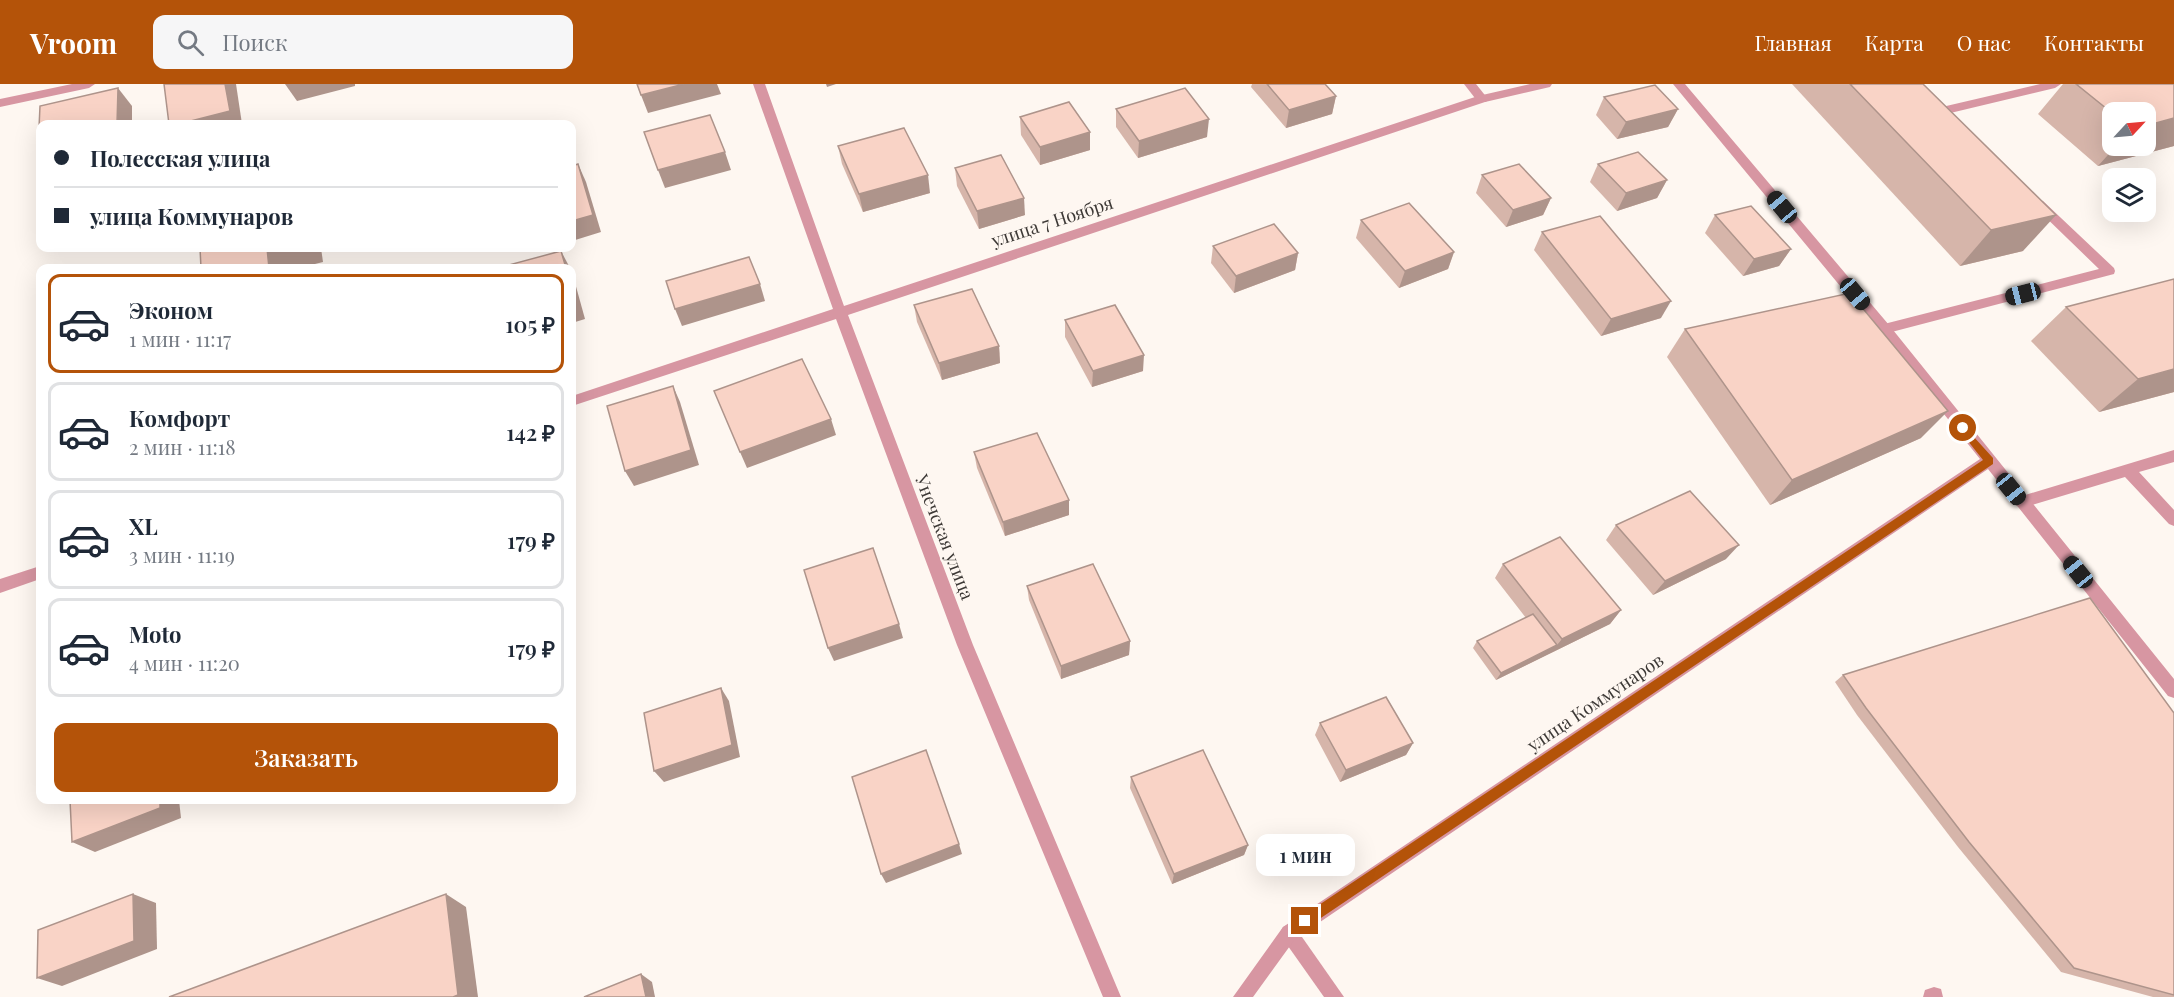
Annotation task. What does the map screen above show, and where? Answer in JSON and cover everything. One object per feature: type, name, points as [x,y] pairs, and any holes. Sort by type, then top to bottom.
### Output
[{"type":"street","points":[[0,103],[89,84]]},
{"type":"street","name":"Унечская улица","points":[[759,84],[840,312],[965,645],[1112,997]]},
{"type":"street","points":[[1470,84],[1482,99]]},
{"type":"street","name":"улица 7 Ноября","points":[[576,400],[1482,99],[1546,84]]},
{"type":"street","points":[[1679,84],[1884,329],[2174,691]]},
{"type":"street","points":[[1942,111],[2055,84]]},
{"type":"street","points":[[1884,329],[2109,271],[2025,191]]},
{"type":"street","points":[[2022,502],[2174,456]]},
{"type":"street","name":"улица Коммунаров","points":[[1242,997],[1289,933],[1989,461]]},
{"type":"street","points":[[2128,470],[2174,520]]},
{"type":"street","points":[[0,586],[36,574]]},
{"type":"street","points":[[1289,933],[1335,997]]},
{"type":"building","points":[[164,84],[225,84],[230,111],[195,120],[168,120]]},
{"type":"building","points":[[637,84],[684,84],[641,95]]},
{"type":"building","points":[[1267,84],[1325,84],[1336,96],[1289,110]]},
{"type":"building","points":[[1850,84],[1923,84],[2056,215],[1991,230]]},
{"type":"building","points":[[2076,84],[2174,84],[2174,118],[2156,123],[2156,102],[2102,102],[2102,105]]},
{"type":"building","points":[[1655,85],[1678,109],[1626,122],[1604,97]]},
{"type":"building","points":[[118,88],[117,120],[39,120],[40,106]]},
{"type":"building","points":[[1185,88],[1209,119],[1139,141],[1116,109]]},
{"type":"building","points":[[1069,102],[1090,132],[1040,147],[1020,117]]},
{"type":"building","points":[[710,115],[725,152],[658,170],[644,132]]},
{"type":"building","points":[[904,128],[928,175],[859,194],[838,146]]},
{"type":"building","points":[[1638,152],[1667,180],[1626,193],[1598,164]]},
{"type":"building","points":[[1001,155],[1024,198],[977,211],[955,168]]},
{"type":"building","points":[[578,164],[593,215],[576,220],[576,165]]},
{"type":"building","points":[[1519,164],[1551,198],[1513,210],[1482,175]]},
{"type":"building","points":[[1409,203],[1454,252],[1405,271],[1361,220]]},
{"type":"building","points":[[1751,206],[1791,249],[1754,259],[1715,215]]},
{"type":"building","points":[[1600,216],[1671,301],[1611,319],[1542,232]]},
{"type":"building","points":[[1274,224],[1298,253],[1236,276],[1213,246]]},
{"type":"building","points":[[200,252],[267,252],[269,264],[201,264]]},
{"type":"building","points":[[561,252],[565,264],[513,264]]},
{"type":"building","points":[[749,257],[760,284],[675,309],[666,281]]},
{"type":"building","points":[[2174,279],[2174,369],[2138,379],[2066,307]]},
{"type":"building","points":[[972,289],[999,346],[939,363],[914,305]]},
{"type":"building","points":[[1850,293],[1948,411],[1792,480],[1685,329]]},
{"type":"building","points":[[1115,305],[1144,355],[1093,371],[1065,320]]},
{"type":"building","points":[[802,359],[831,419],[740,452],[714,391]]},
{"type":"building","points":[[673,386],[691,450],[625,471],[607,406]]},
{"type":"building","points":[[1037,433],[1069,500],[1003,522],[974,452]]},
{"type":"building","points":[[1690,491],[1739,545],[1665,581],[1616,525]]},
{"type":"building","points":[[1560,537],[1621,610],[1562,639],[1503,564]]},
{"type":"building","points":[[873,548],[899,624],[828,648],[804,570]]},
{"type":"building","points":[[1093,564],[1130,641],[1061,666],[1027,586]]},
{"type":"building","points":[[2090,598],[2174,713],[2174,995],[2074,968],[1969,842],[1843,675]]},
{"type":"building","points":[[1533,614],[1557,645],[1501,673],[1477,641]]},
{"type":"building","points":[[721,688],[732,745],[654,771],[644,713]]},
{"type":"building","points":[[1386,697],[1413,743],[1346,770],[1320,723]]},
{"type":"building","points":[[926,750],[959,844],[881,874],[852,777]]},
{"type":"building","points":[[1203,750],[1248,845],[1174,874],[1131,777]]},
{"type":"building","points":[[70,804],[160,804],[160,808],[72,842]]},
{"type":"building","points":[[133,894],[134,941],[37,978],[38,930]]},
{"type":"building","points":[[446,894],[458,995],[453,997],[169,997]]},
{"type":"building","points":[[641,974],[646,997],[584,997]]},
{"type":"route","points":[[1305,921],[1989,461],[1963,428]]}]
